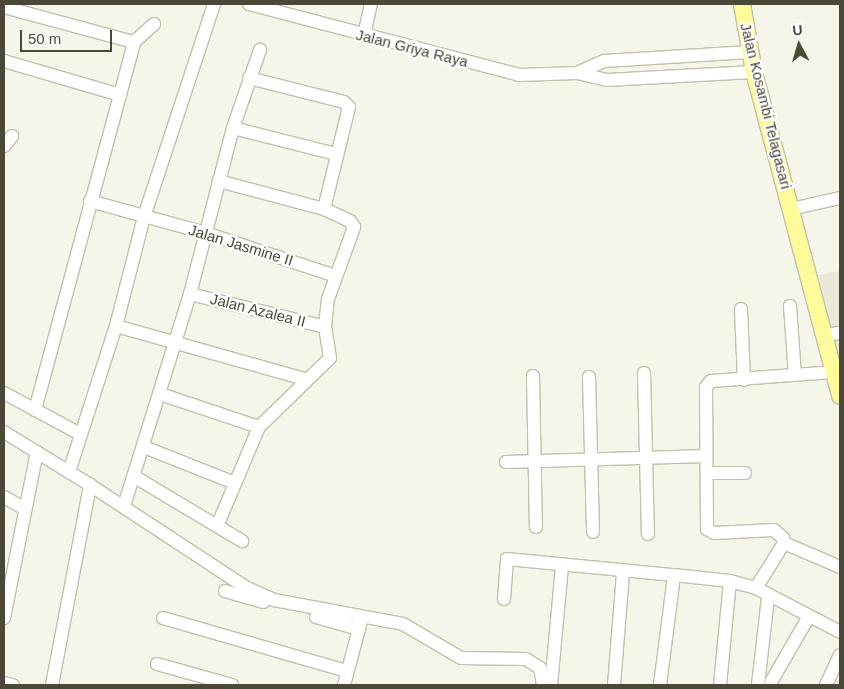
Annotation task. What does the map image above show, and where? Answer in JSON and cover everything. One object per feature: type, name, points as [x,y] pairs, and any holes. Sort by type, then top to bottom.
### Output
[{"type":"main road","name":"Jalan Kosambi Telagasari","points":[[742,4],[754,72],[840,396]]},
{"type":"street","points":[[69,472],[116,326],[144,217],[214,4]]},
{"type":"street","name":"Jalan Griya Raya","points":[[249,4],[337,29],[519,75],[577,73],[607,80],[754,72]]},
{"type":"street","points":[[360,35],[371,4]]},
{"type":"street","points":[[4,7],[134,42]]},
{"type":"street","points":[[35,410],[134,42],[154,24]]},
{"type":"street","points":[[124,506],[135,477],[174,342],[190,294],[233,128],[260,50]]},
{"type":"street","name":"Jalan Griya Raya","points":[[577,73],[604,61],[750,52]]},
{"type":"street","points":[[728,53],[730,73]]},
{"type":"street","points":[[4,61],[120,95]]},
{"type":"street","points":[[249,78],[344,102],[350,110],[336,154],[324,209]]},
{"type":"street","points":[[233,128],[336,154]]},
{"type":"street","points":[[218,524],[259,427],[305,379],[330,358],[325,328],[328,299],[354,227],[350,221],[324,209],[219,181]]},
{"type":"street","name":"Jalan Kosambi Telagasari","points":[[791,209],[840,198]]},
{"type":"street","name":"Jalan Jasmine II","points":[[90,201],[205,233],[336,276]]},
{"type":"street","name":"Jalan Azalea II","points":[[190,294],[325,328]]},
{"type":"street","points":[[790,306],[794,376]]},
{"type":"street","points":[[741,309],[744,380]]},
{"type":"street","points":[[116,326],[305,379]]},
{"type":"street","points":[[823,335],[840,333]]},
{"type":"street","points":[[756,588],[784,543],[782,534],[774,530],[709,532],[705,521],[707,472],[706,387],[711,381],[833,372]]},
{"type":"street","points":[[644,373],[648,534]]},
{"type":"street","points":[[533,376],[536,527]]},
{"type":"street","points":[[589,377],[593,532]]},
{"type":"street","points":[[4,393],[80,434]]},
{"type":"street","points":[[160,394],[259,427]]},
{"type":"street","points":[[4,432],[90,484],[245,587],[274,600],[360,623]]},
{"type":"street","points":[[144,447],[235,483]]},
{"type":"street","points":[[4,618],[8,564],[24,508],[36,452]]},
{"type":"street","points":[[506,462],[646,460],[706,456]]},
{"type":"street","points":[[707,472],[745,473]]},
{"type":"street","points":[[135,477],[218,524],[242,541]]},
{"type":"street","points":[[52,685],[90,484]]},
{"type":"street","points":[[4,496],[24,508]]},
{"type":"street","points":[[784,543],[840,567]]},
{"type":"street","points":[[504,599],[506,559],[623,572],[674,575],[730,581],[756,588],[768,597],[808,618],[840,632]]},
{"type":"street","points":[[551,685],[562,566]]},
{"type":"street","points":[[614,685],[623,572]]},
{"type":"street","points":[[660,685],[674,575]]},
{"type":"street","points":[[720,685],[730,581]]},
{"type":"street","points":[[225,592],[360,623],[403,624],[467,659],[498,658],[534,662],[540,668],[544,685]]},
{"type":"street","points":[[765,684],[768,597]]},
{"type":"street","points":[[164,618],[347,671]]},
{"type":"street","points":[[765,684],[808,618]]},
{"type":"street","points":[[344,685],[360,623]]},
{"type":"street","points":[[826,685],[840,655]]},
{"type":"street","points":[[157,664],[232,685]]},
{"type":"street","points":[[4,683],[12,685]]},
{"type":"shaded area","points":[[840,271],[840,360],[818,275]]}]
